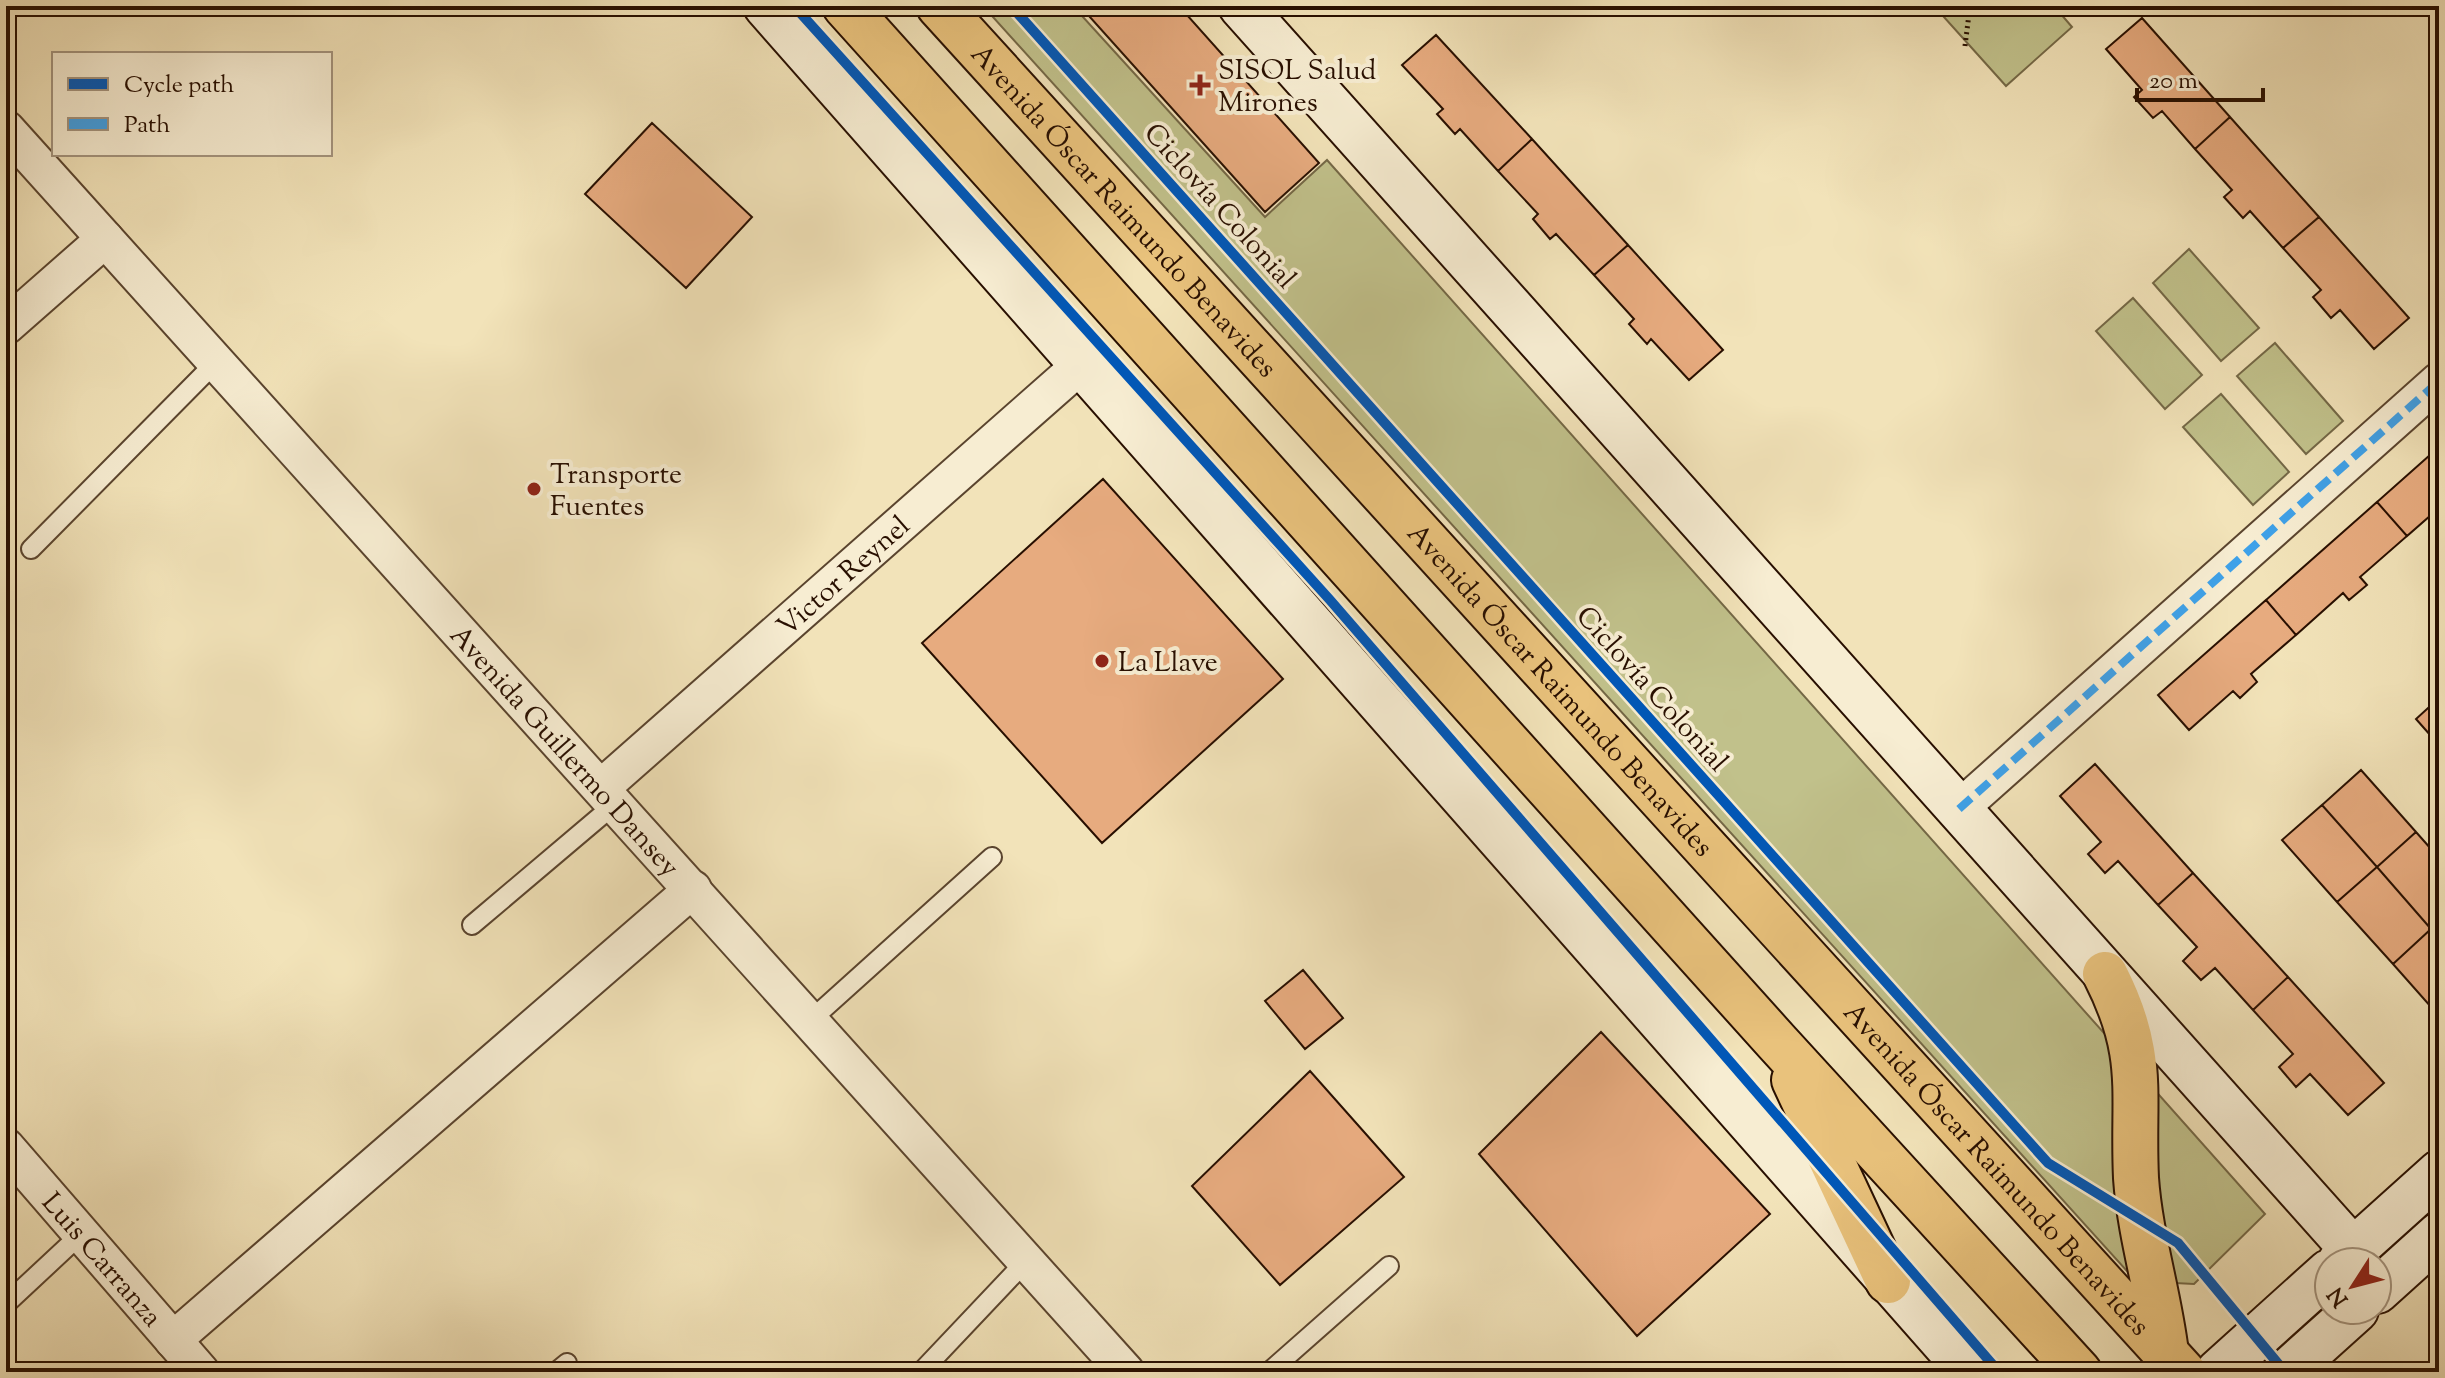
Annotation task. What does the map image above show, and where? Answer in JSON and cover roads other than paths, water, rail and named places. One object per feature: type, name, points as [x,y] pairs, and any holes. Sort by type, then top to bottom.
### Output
[{"type":"main road","points":[[845,6],[1776,1041],[2079,1372]]},
{"type":"main road","name":"Avenida Óscar Raimundo Benavides","points":[[939,6],[2174,1362]]},
{"type":"main road","points":[[2105,974],[2130,1032],[2136,1062],[2136,1177],[2174,1362]]},
{"type":"main road","points":[[1776,1041],[1888,1281]]},
{"type":"street","points":[[766,6],[1970,1372]]},
{"type":"street","points":[[1241,6],[2105,974],[2328,1246]]},
{"type":"street","name":"Avenida Guillermo Dansey","points":[[6,129],[1126,1372]]},
{"type":"street","points":[[6,326],[105,239]]},
{"type":"street","name":"Victor Reynel","points":[[608,796],[1083,363]]},
{"type":"street","points":[[1959,809],[2439,381]]},
{"type":"street","points":[[173,1340],[693,889]]},
{"type":"street","name":"Luis Carranza","points":[[6,1147],[201,1372]]},
{"type":"street","points":[[2357,1246],[2439,1173]]},
{"type":"street","points":[[2393,1277],[2439,1235]]},
{"type":"street","points":[[2218,1372],[2313,1286]]},
{"type":"street","points":[[2287,1372],[2338,1326]]},
{"type":"lane","points":[[31,549],[216,362]]},
{"type":"lane","points":[[472,925],[608,796]]},
{"type":"lane","points":[[811,1020],[992,857]]},
{"type":"lane","points":[[6,1304],[81,1234]]},
{"type":"lane","points":[[921,1372],[1026,1261]]},
{"type":"lane","points":[[1269,1372],[1389,1266]]},
{"type":"place","name":"SISOL Salud Mirones","points":[[1200,85]]},
{"type":"place","name":"Transporte Fuentes","points":[[534,489]]},
{"type":"place","name":"La Llave","points":[[1102,661]]}]
